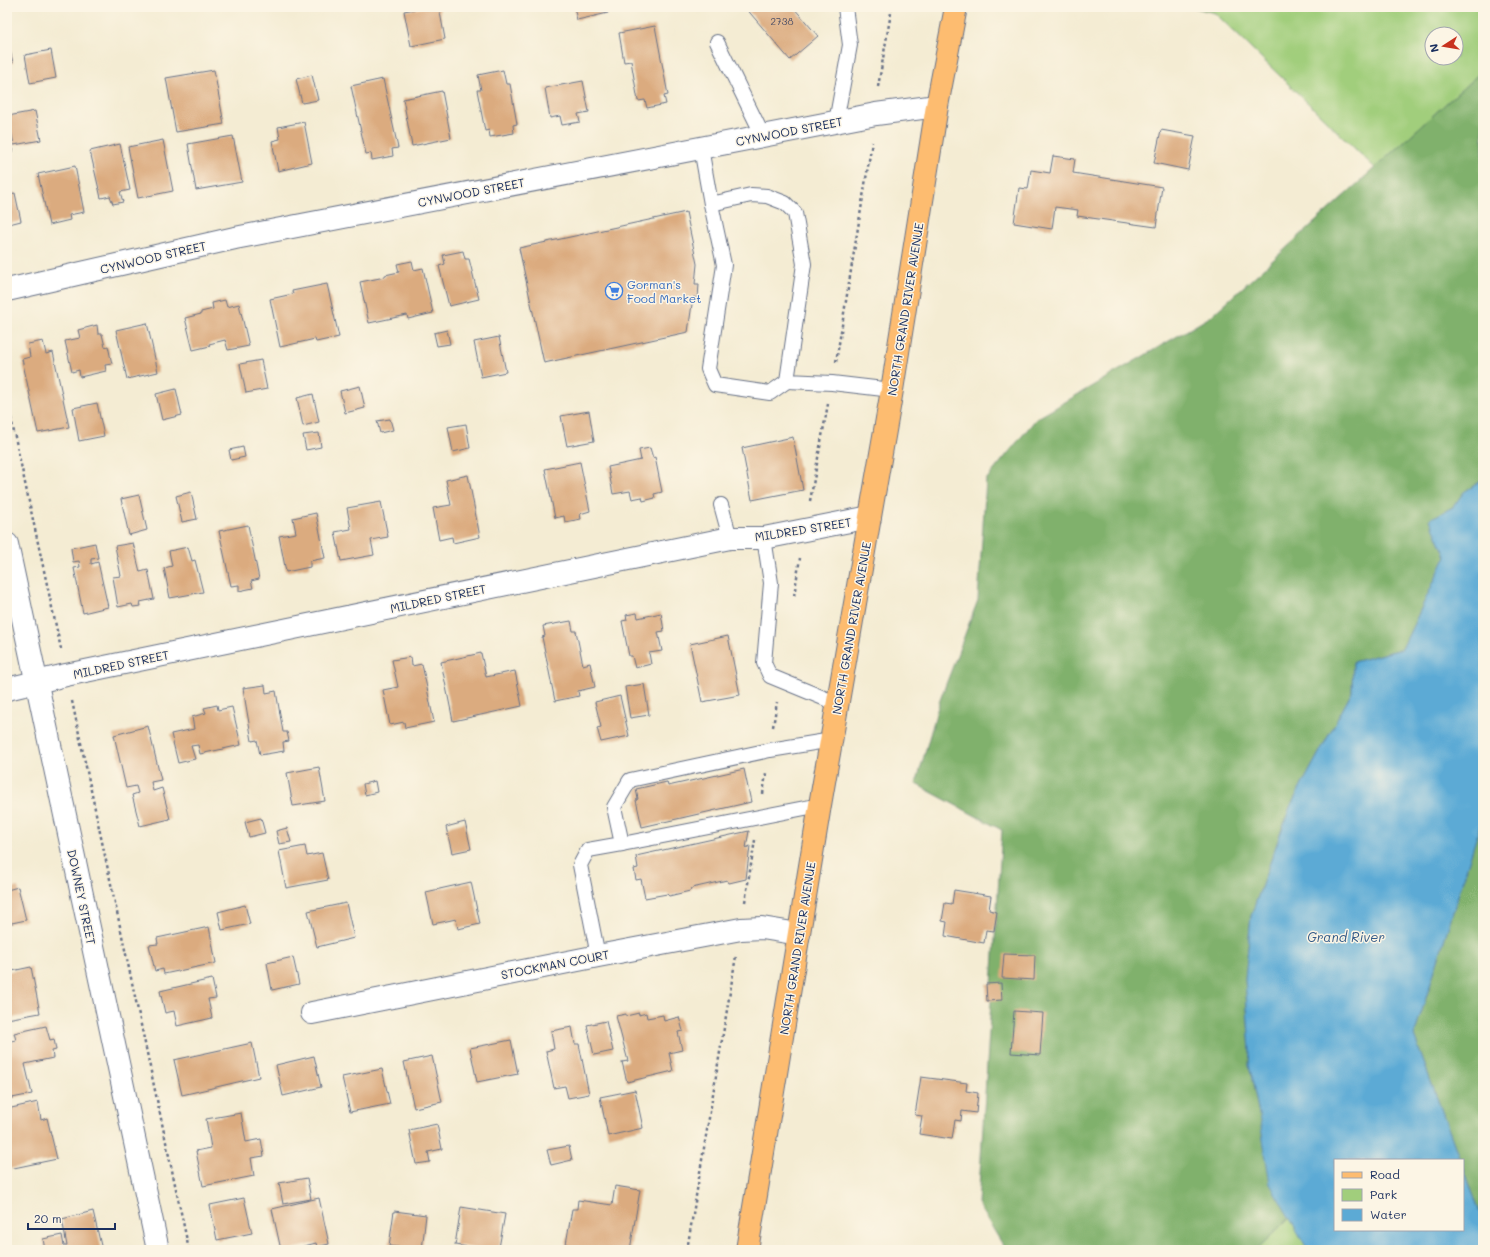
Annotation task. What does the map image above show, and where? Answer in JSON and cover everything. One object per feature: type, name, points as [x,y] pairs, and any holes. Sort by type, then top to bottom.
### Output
[{"type":"main road","name":"NORTH GRAND RIVER AVENUE","points":[[747,1250],[820,805],[892,390],[937,106],[956,7]]},
{"type":"street","name":"CYNWOOD STREET","points":[[7,290],[235,238],[876,114],[937,106]]},
{"type":"street","name":"MILDRED STREET","points":[[7,690],[66,675],[730,538],[764,538],[870,517]]},
{"type":"street","name":"DOWNEY STREET","points":[[7,544],[158,1250]]},
{"type":"street","name":"STOCKMAN COURT","points":[[312,1013],[741,929],[762,928],[799,934]]},
{"type":"lane","points":[[836,122],[850,46],[845,7]]},
{"type":"lane","points":[[717,42],[763,136]]},
{"type":"lane","points":[[702,148],[724,265],[708,369],[715,385],[770,393],[787,381],[832,383],[892,390]]},
{"type":"lane","points":[[712,204],[751,195],[767,196],[785,203],[795,213],[804,264],[787,381]]},
{"type":"lane","points":[[721,505],[730,538]]},
{"type":"lane","points":[[764,538],[771,583],[764,663],[770,676],[838,704]]},
{"type":"lane","points":[[622,844],[614,807],[630,780],[770,750],[832,740]]},
{"type":"lane","points":[[598,956],[580,865],[588,850],[693,831],[820,805]]},
{"type":"path","points":[[7,400],[189,1250]]},
{"type":"green space","points":[[1192,7],[1483,7],[1483,70],[1375,168],[1215,13]]},
{"type":"green space","points":[[1483,70],[1483,480],[1464,492],[1453,507],[1430,519],[1446,556],[1402,649],[1353,662],[1352,692],[1290,807],[1251,916],[1245,979],[1250,1051],[1249,1065],[1259,1114],[1297,1210],[1256,1250],[1006,1250],[978,1204],[1002,830],[916,784],[940,700],[978,600],[986,480],[1036,419],[1210,317]]},
{"type":"green space","points":[[1483,816],[1483,1221],[1464,1170],[1464,1159],[1460,1159],[1414,1036]]},
{"type":"green space","points":[[1297,1210],[1322,1250],[1256,1250]]},
{"type":"water","name":"Grand River","points":[[1483,480],[1483,816],[1414,1036],[1460,1159],[1334,1159],[1334,1231],[1464,1231],[1464,1170],[1483,1221],[1483,1250],[1308,1250],[1270,1184],[1259,1114],[1249,1065],[1250,1051],[1245,979],[1251,916],[1290,807],[1352,692],[1353,662],[1402,649],[1446,556],[1430,519],[1453,507],[1464,492]]},
{"type":"building","points":[[425,7],[439,7],[445,39],[411,46],[404,11]]},
{"type":"building","points":[[574,7],[607,7],[608,13],[577,20]]},
{"type":"building","points":[[745,7],[793,7],[818,36],[790,60]]},
{"type":"building","points":[[655,26],[668,95],[664,96],[666,104],[647,108],[645,100],[638,101],[631,61],[624,62],[619,33]]},
{"type":"building","points":[[7,37],[13,63],[7,64]]},
{"type":"building","points":[[51,50],[56,78],[30,83],[25,55]]},
{"type":"building","points":[[214,70],[224,124],[176,132],[166,78]]},
{"type":"building","points":[[503,70],[506,84],[510,84],[517,124],[513,125],[514,133],[490,137],[489,130],[485,131],[477,90],[481,90],[478,75]]},
{"type":"building","points":[[312,75],[318,100],[302,103],[296,79]]},
{"type":"building","points":[[383,79],[398,148],[392,149],[393,156],[372,160],[371,153],[366,154],[351,86]]},
{"type":"building","points":[[583,81],[589,112],[578,114],[580,122],[562,125],[560,116],[550,118],[545,88]]},
{"type":"building","points":[[442,91],[451,138],[412,146],[403,99]]},
{"type":"building","points":[[35,111],[41,140],[14,145],[8,116]]},
{"type":"building","points":[[304,122],[312,163],[278,171],[272,141],[280,139],[278,127]]},
{"type":"building","points":[[7,129],[13,151],[7,152]]},
{"type":"building","points":[[1161,130],[1195,136],[1188,170],[1154,163]]},
{"type":"building","points":[[233,136],[242,182],[196,190],[188,144]]},
{"type":"building","points":[[163,140],[173,191],[138,198],[128,147]]},
{"type":"building","points":[[120,144],[130,190],[120,192],[123,202],[113,204],[110,196],[101,198],[90,151]]},
{"type":"building","points":[[1053,156],[1075,159],[1073,173],[1162,187],[1156,227],[1077,216],[1078,210],[1055,207],[1052,229],[1014,223],[1019,188],[1028,189],[1031,170],[1050,173]]},
{"type":"building","points":[[75,166],[84,212],[69,215],[70,220],[49,225],[38,174]]},
{"type":"building","points":[[9,181],[11,194],[15,193],[21,221],[9,224],[10,231],[7,231],[7,182]]},
{"type":"building","name":"Gorman's Food Market","points":[[686,212],[697,264],[695,284],[699,284],[698,298],[693,297],[688,332],[544,363],[519,248]]},
{"type":"building","points":[[463,251],[465,259],[469,259],[479,299],[449,306],[439,266],[445,264],[443,255]]},
{"type":"building","points":[[412,261],[414,270],[423,268],[433,313],[408,319],[407,315],[369,323],[360,282],[385,277],[385,275],[399,272],[397,264]]},
{"type":"building","points":[[327,284],[339,337],[316,342],[315,339],[280,347],[270,299],[293,294],[292,291]]},
{"type":"building","points":[[225,300],[227,307],[239,304],[249,346],[228,350],[225,340],[209,344],[210,346],[193,350],[185,318],[213,309],[212,303]]},
{"type":"building","points":[[147,323],[158,372],[127,379],[116,330]]},
{"type":"building","points":[[97,325],[98,334],[102,334],[105,347],[108,346],[112,364],[105,365],[106,371],[80,377],[79,370],[72,372],[65,341],[80,338],[78,330]]},
{"type":"building","points":[[447,330],[450,344],[437,346],[434,333]]},
{"type":"building","points":[[499,337],[506,372],[481,377],[474,342]]},
{"type":"building","points":[[43,341],[46,354],[53,352],[69,427],[38,433],[22,359],[30,357],[28,344]]},
{"type":"building","points":[[261,360],[267,389],[246,393],[240,364]]},
{"type":"building","points":[[360,386],[365,408],[345,413],[340,391]]},
{"type":"building","points":[[176,389],[182,415],[162,420],[156,394]]},
{"type":"building","points":[[313,394],[319,422],[303,426],[297,398]]},
{"type":"building","points":[[97,403],[104,436],[79,441],[73,408]]},
{"type":"building","points":[[589,411],[594,441],[567,446],[561,416]]},
{"type":"building","points":[[390,419],[393,430],[380,433],[377,421]]},
{"type":"building","points":[[466,424],[470,448],[453,452],[448,427]]},
{"type":"building","points":[[319,433],[321,447],[306,450],[303,435]]},
{"type":"building","points":[[793,437],[803,490],[752,500],[742,448]]},
{"type":"building","points":[[243,447],[245,457],[231,460],[229,450]]},
{"type":"building","points":[[650,448],[653,458],[655,457],[662,492],[654,494],[655,498],[643,501],[642,497],[632,499],[630,491],[613,494],[608,467],[641,460],[639,450]]},
{"type":"building","points":[[580,462],[590,511],[580,514],[581,519],[565,522],[564,516],[555,518],[545,469]]},
{"type":"building","points":[[468,475],[480,537],[453,543],[452,537],[439,540],[433,508],[451,505],[446,480]]},
{"type":"building","points":[[191,492],[197,519],[182,522],[176,496]]},
{"type":"building","points":[[139,495],[147,530],[129,535],[121,499]]},
{"type":"building","points":[[381,502],[388,537],[371,540],[374,555],[341,561],[335,532],[351,529],[347,508]]},
{"type":"building","points":[[316,513],[325,558],[310,561],[310,567],[286,572],[279,536],[296,533],[293,518]]},
{"type":"building","points":[[248,525],[259,579],[251,581],[253,588],[239,591],[239,585],[231,586],[219,531]]},
{"type":"building","points":[[95,543],[98,558],[91,559],[91,564],[98,562],[108,607],[83,613],[74,568],[80,567],[79,561],[73,562],[71,548]]},
{"type":"building","points":[[133,543],[140,572],[148,570],[154,599],[140,602],[141,606],[133,607],[132,604],[118,607],[113,577],[121,576],[115,546]]},
{"type":"building","points":[[188,547],[192,561],[195,560],[203,592],[170,598],[164,568],[172,566],[169,551]]},
{"type":"building","points":[[637,613],[638,618],[661,613],[664,631],[658,632],[662,651],[649,653],[651,664],[635,668],[632,656],[629,656],[622,621],[627,620],[626,615]]},
{"type":"building","points":[[571,621],[573,631],[576,631],[583,665],[590,663],[595,687],[578,691],[579,696],[555,701],[542,637],[545,636],[543,626]]},
{"type":"building","points":[[728,636],[740,695],[702,702],[690,644]]},
{"type":"building","points":[[481,653],[486,677],[515,671],[522,706],[453,721],[441,662]]},
{"type":"building","points":[[411,657],[412,666],[422,664],[434,722],[405,728],[404,722],[390,725],[383,690],[398,687],[392,660]]},
{"type":"building","points":[[644,684],[649,715],[630,718],[625,687]]},
{"type":"building","points":[[265,685],[266,693],[276,691],[283,732],[287,732],[289,741],[283,742],[284,751],[260,755],[257,740],[252,741],[243,688]]},
{"type":"building","points":[[620,696],[629,736],[601,742],[597,728],[601,727],[595,702]]},
{"type":"building","points":[[217,705],[218,710],[232,707],[241,745],[200,754],[198,745],[191,746],[195,759],[178,763],[171,734],[194,729],[192,717],[206,713],[204,708]]},
{"type":"building","points":[[148,726],[161,780],[151,782],[153,791],[162,788],[170,819],[140,826],[132,795],[138,793],[136,786],[126,788],[114,735]]},
{"type":"building","points":[[319,767],[325,801],[293,806],[287,773]]},
{"type":"building","points":[[744,769],[751,802],[642,827],[636,800],[638,799],[636,789],[667,782],[668,786]]},
{"type":"building","points":[[375,781],[377,792],[365,795],[363,784]]},
{"type":"building","points":[[261,818],[265,833],[249,837],[245,822]]},
{"type":"building","points":[[465,822],[471,849],[452,853],[446,827]]},
{"type":"building","points":[[287,828],[291,842],[279,844],[276,831]]},
{"type":"building","points":[[749,831],[746,848],[750,846],[746,879],[729,883],[727,880],[692,888],[690,891],[669,896],[667,894],[645,898],[641,879],[636,880],[634,869],[638,868],[636,856]]},
{"type":"building","points":[[305,846],[307,856],[322,853],[328,880],[286,888],[279,851]]},
{"type":"building","points":[[471,882],[480,924],[458,929],[456,919],[433,924],[426,892]]},
{"type":"building","points":[[18,887],[26,920],[7,924],[7,890]]},
{"type":"building","points":[[954,890],[991,896],[989,910],[997,912],[994,931],[986,930],[984,943],[945,936],[947,922],[942,921],[945,903],[952,904]]},
{"type":"building","points":[[346,903],[354,938],[317,947],[308,911]]},
{"type":"building","points":[[245,905],[250,924],[222,930],[218,912]]},
{"type":"building","points":[[209,927],[216,963],[164,974],[163,969],[155,971],[149,945],[158,944],[157,938]]},
{"type":"building","points":[[1004,954],[1035,955],[1034,980],[1002,978]]},
{"type":"building","points":[[293,957],[299,984],[272,990],[267,963]]},
{"type":"building","points":[[31,967],[40,1013],[7,1019],[7,972]]},
{"type":"building","points":[[212,979],[216,998],[208,999],[212,1018],[177,1026],[174,1011],[165,1013],[160,991]]},
{"type":"building","points":[[1001,983],[1002,1000],[987,1001],[986,984]]},
{"type":"building","points":[[1014,1011],[1043,1013],[1040,1055],[1011,1053]]},
{"type":"building","points":[[639,1013],[639,1015],[646,1013],[647,1018],[663,1015],[664,1021],[679,1017],[683,1031],[678,1032],[682,1050],[669,1053],[673,1071],[627,1082],[622,1062],[628,1061],[616,1016],[626,1014],[626,1016]]},
{"type":"building","points":[[606,1021],[613,1051],[594,1055],[587,1025]]},
{"type":"building","points":[[46,1026],[50,1040],[54,1039],[56,1050],[52,1051],[53,1058],[25,1064],[32,1094],[7,1099],[7,1042],[16,1040],[14,1033]]},
{"type":"building","points":[[572,1027],[575,1044],[579,1044],[589,1094],[568,1098],[565,1086],[554,1088],[546,1051],[554,1049],[551,1031]]},
{"type":"building","points":[[511,1040],[518,1074],[477,1082],[470,1048]]},
{"type":"building","points":[[252,1043],[259,1077],[182,1095],[174,1060]]},
{"type":"building","points":[[314,1056],[321,1087],[283,1096],[276,1065]]},
{"type":"building","points":[[432,1056],[442,1102],[414,1108],[404,1062]]},
{"type":"building","points":[[382,1069],[390,1104],[350,1112],[342,1077]]},
{"type":"building","points":[[921,1077],[967,1083],[966,1091],[978,1093],[976,1113],[962,1111],[961,1121],[955,1120],[952,1139],[919,1134],[922,1116],[915,1115]]},
{"type":"building","points":[[635,1090],[643,1128],[608,1136],[600,1097]]},
{"type":"building","points":[[38,1102],[41,1120],[47,1118],[57,1159],[9,1169],[7,1159],[7,1109]]},
{"type":"building","points":[[241,1113],[246,1142],[261,1139],[264,1156],[251,1158],[254,1176],[203,1186],[196,1151],[211,1148],[206,1119]]},
{"type":"building","points":[[437,1124],[442,1149],[428,1152],[430,1162],[416,1164],[409,1130]]},
{"type":"building","points":[[569,1146],[572,1160],[551,1165],[547,1150]]},
{"type":"building","points":[[307,1178],[311,1199],[283,1204],[279,1183]]},
{"type":"building","points":[[615,1186],[640,1190],[630,1250],[565,1250],[572,1209],[577,1209],[578,1200],[612,1205]]},
{"type":"building","points":[[244,1198],[252,1233],[217,1240],[210,1205]]},
{"type":"building","points":[[319,1198],[329,1244],[317,1247],[316,1243],[289,1250],[281,1250],[272,1209]]},
{"type":"building","points":[[461,1207],[505,1214],[499,1248],[492,1247],[492,1250],[486,1250],[455,1245]]},
{"type":"building","points":[[93,1211],[102,1250],[45,1250],[43,1239],[62,1235],[64,1246],[67,1246],[62,1219]]},
{"type":"building","points":[[394,1211],[426,1215],[422,1250],[389,1246]]},
{"type":"place","name":"Gorman's Food Market","points":[[614,291]]}]
